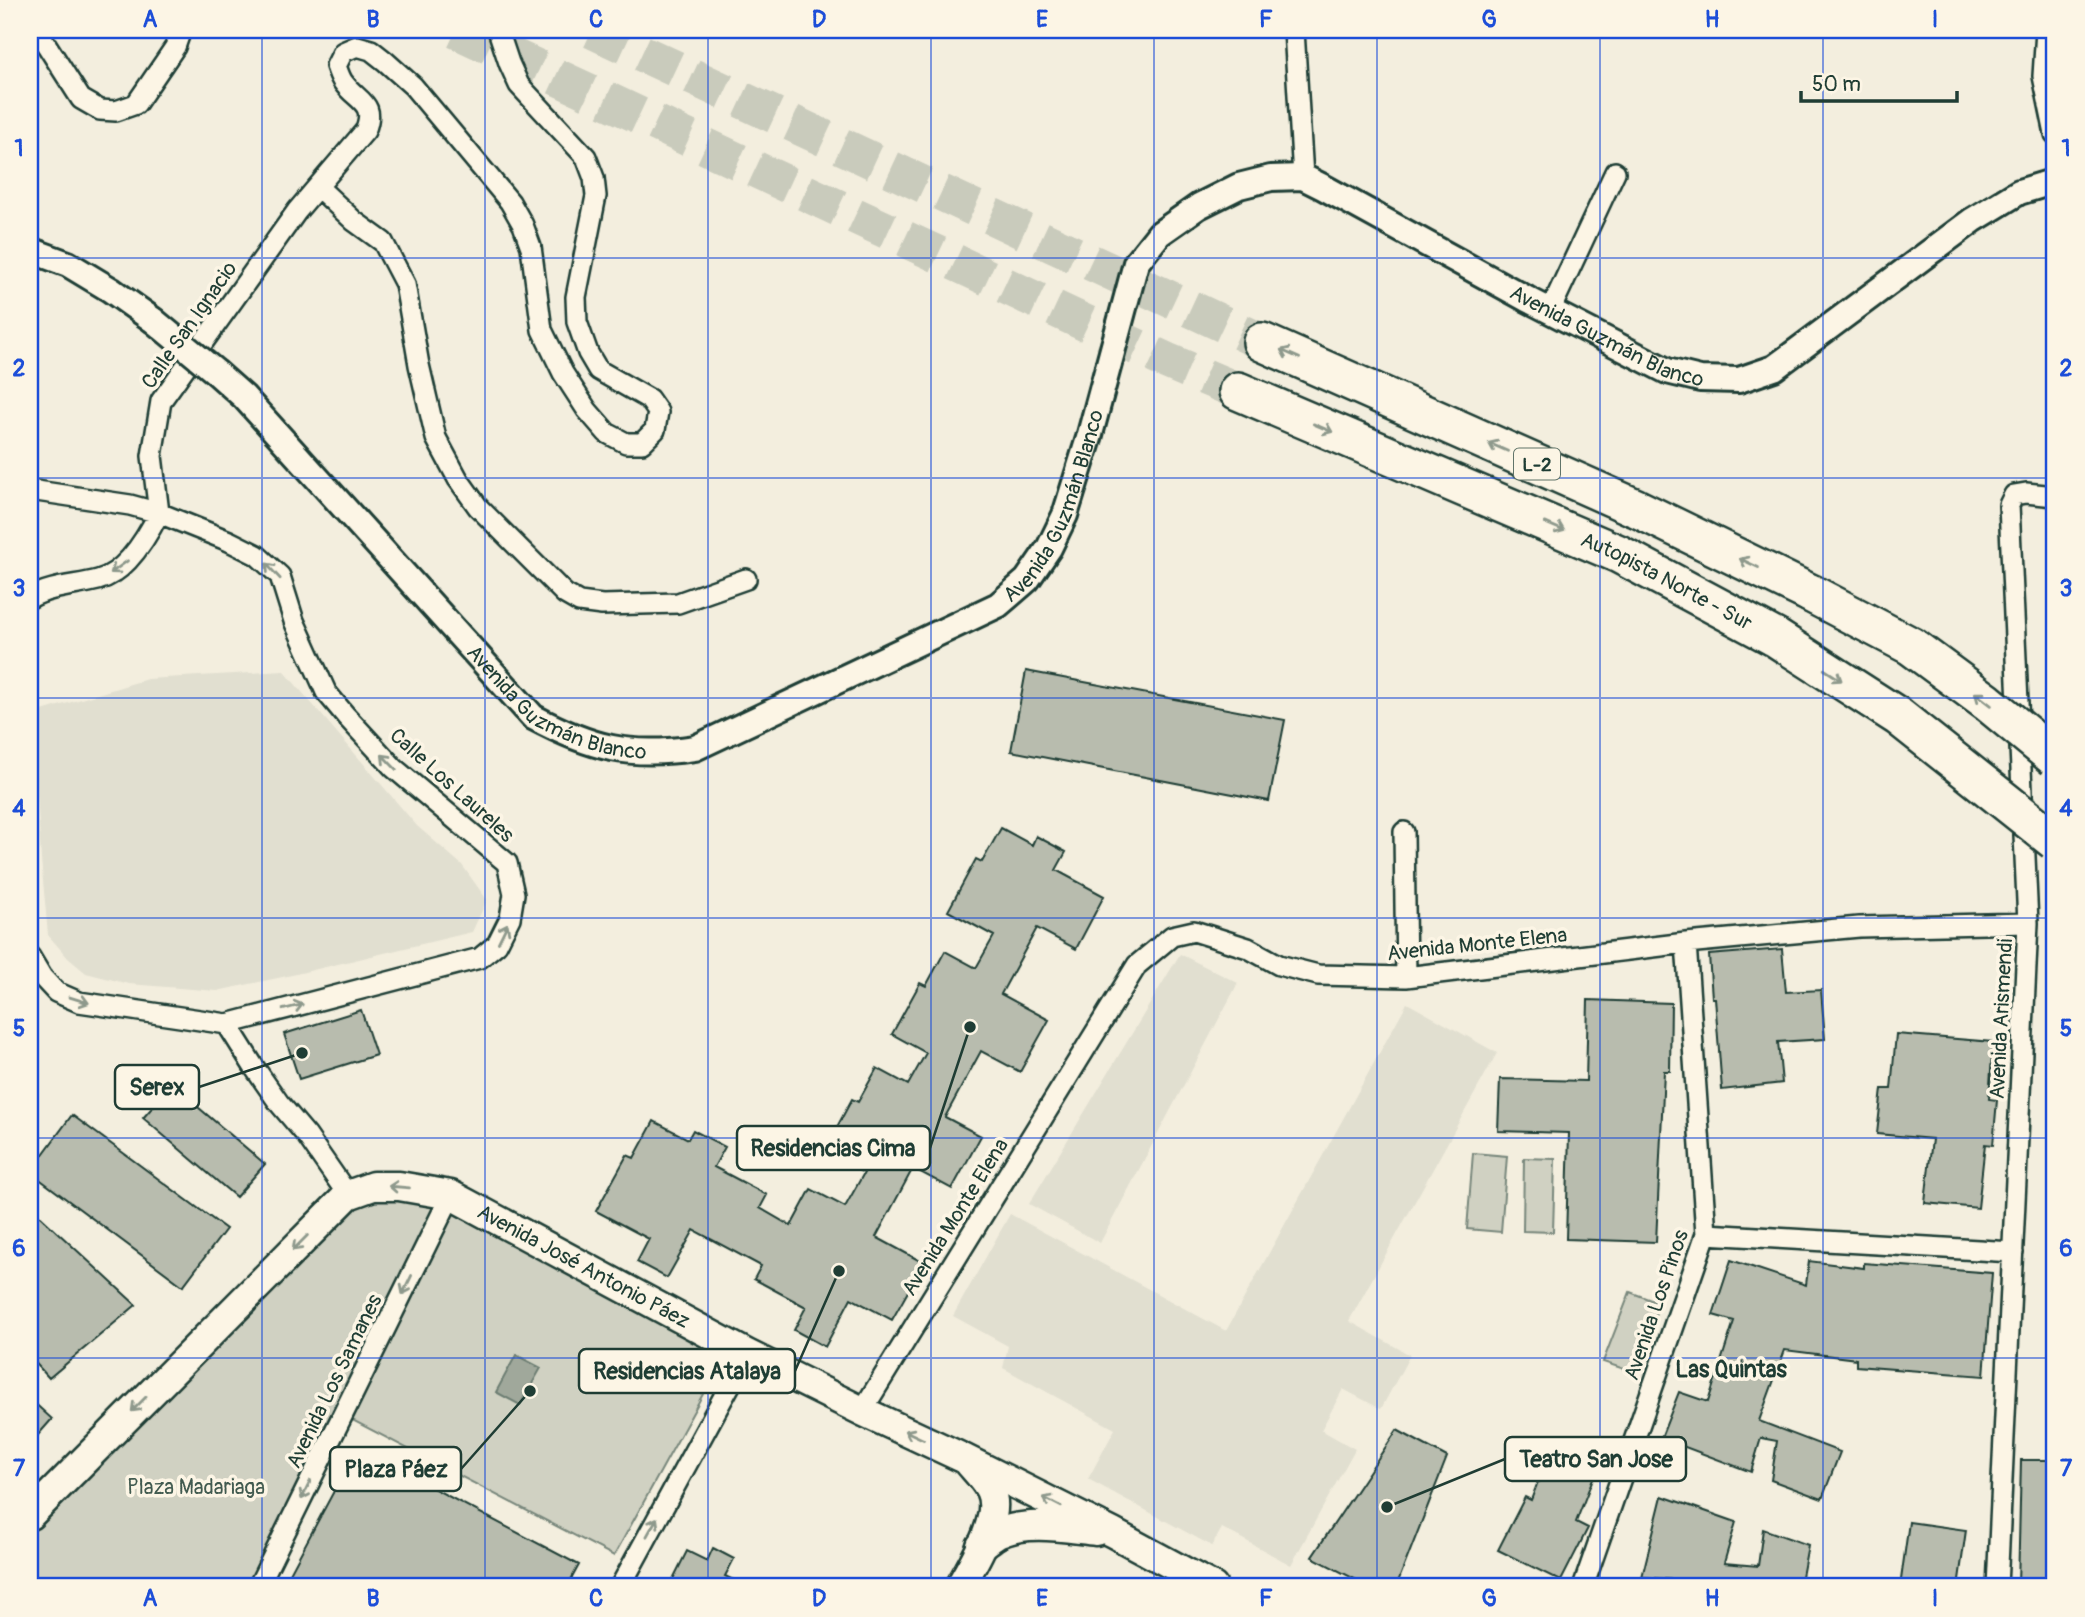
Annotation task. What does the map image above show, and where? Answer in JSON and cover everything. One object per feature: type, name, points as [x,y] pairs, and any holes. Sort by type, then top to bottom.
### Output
[{"type":"highway","name":"L-2","points":[[1262,342],[1636,508],[1810,593],[1911,646],[1987,702],[2055,758]]},
{"type":"highway","name":"Autopista Norte - Sur","points":[[1238,391],[1619,554],[1776,638],[1899,717],[2055,841]]},
{"type":"main road","name":"Avenida José Antonio Páez","points":[[348,1195],[373,1186],[399,1186],[452,1195],[747,1354],[965,1459],[1213,1587]]},
{"type":"main road","points":[[30,1515],[348,1195]]},
{"type":"main road","points":[[960,1587],[981,1546],[994,1506],[991,1492],[965,1459]]},
{"type":"main road","points":[[981,1546],[998,1534],[1013,1528],[1030,1526],[1112,1533]]},
{"type":"street","points":[[37,30],[80,99],[100,110],[116,111],[136,104],[175,47],[181,30]]},
{"type":"street","name":"Calle San Ignacio","points":[[159,513],[152,456],[161,401],[297,212],[365,131],[370,119],[368,108],[342,81],[336,66],[343,52],[357,46],[371,50],[413,86],[510,202],[531,247],[542,330],[563,373],[587,410],[607,433],[626,443],[642,443],[655,430],[658,412],[649,399],[598,370],[588,353],[577,322],[576,297],[597,196],[586,157],[519,85],[498,30]]},
{"type":"street","points":[[1294,30],[1303,177]]},
{"type":"street","points":[[2046,30],[2043,76],[2055,134]]},
{"type":"street","points":[[1549,311],[1615,172]]},
{"type":"street","name":"Avenida Guzmán Blanco","points":[[30,250],[68,264],[111,290],[153,320],[244,397],[533,717],[594,745],[627,752],[665,753],[695,748],[998,605],[1027,580],[1049,548],[1065,515],[1089,438],[1136,263],[1159,234],[1199,206],[1239,186],[1271,178],[1303,177],[1549,311],[1667,371],[1700,379],[1739,380],[1774,368],[1973,220],[2019,192],[2055,181]]},
{"type":"street","points":[[318,187],[354,221],[383,242],[405,284],[419,365],[436,439],[458,479],[478,507],[565,594],[579,602],[602,605],[678,603],[746,579]]},
{"type":"street","name":"Calle Los Laureles","points":[[30,490],[130,505],[159,513],[257,555],[280,576],[294,621],[327,692],[346,716],[394,768],[506,863],[514,894],[510,918],[497,944],[480,958],[227,1024]]},
{"type":"street","name":"Avenida Arismendi","points":[[1997,1587],[2028,923],[2009,505],[2014,495],[2026,493],[2055,496]]},
{"type":"street","points":[[30,598],[42,590],[102,579],[128,561],[148,536],[159,513]]},
{"type":"street","points":[[1404,832],[1406,977]]},
{"type":"street","name":"Avenida Monte Elena","points":[[862,1411],[1137,965],[1172,936],[1194,931],[1248,948],[1279,965],[1318,975],[1406,977],[1686,943],[1859,927],[2028,923]]},
{"type":"street","name":"Avenida Los Pinos","points":[[1583,1587],[1706,1234],[1686,943]]},
{"type":"street","points":[[30,957],[56,992],[79,1002],[227,1024],[260,1076],[307,1136],[348,1195]]},
{"type":"street","name":"Avenida Los Samanes","points":[[258,1587],[452,1195]]},
{"type":"street","points":[[1706,1234],[2013,1252]]},
{"type":"street","points":[[620,1587],[747,1354]]},
{"type":"shaded area","points":[[284,671],[417,826],[462,865],[487,900],[472,932],[217,991],[129,984],[86,973],[68,958],[48,935],[32,714],[147,679]]},
{"type":"shaded area","points":[[1180,954],[1238,983],[1100,1243],[1029,1204]]},
{"type":"shaded area","points":[[1407,1003],[1497,1053],[1349,1321],[1410,1355],[1381,1409],[1343,1389],[1321,1430],[1355,1449],[1291,1565],[1222,1528],[1212,1546],[1088,1479],[1115,1429],[1003,1368],[1008,1346],[953,1316],[1010,1214],[1226,1331]]},
{"type":"shaded area","points":[[516,1355],[541,1368],[520,1405],[496,1392]]},
{"type":"green space","points":[[1473,1153],[1507,1156],[1501,1232],[1467,1229]]},
{"type":"green space","points":[[1524,1158],[1555,1159],[1553,1232],[1523,1231]]},
{"type":"green space","name":"Plaza Madariaga","points":[[399,1186],[730,1345],[614,1556],[343,1415],[257,1587],[30,1587],[30,1515],[348,1195]]},
{"type":"green space","points":[[1630,1292],[1659,1303],[1636,1373],[1603,1362]]},
{"type":"building","points":[[1026,671],[1285,720],[1269,801],[1011,751]]},
{"type":"building","points":[[1001,828],[1032,845],[1036,836],[1066,852],[1056,870],[1104,896],[1076,949],[1037,928],[1001,994],[1049,1020],[1020,1072],[981,1051],[945,1117],[981,1136],[952,1189],[913,1168],[876,1237],[924,1263],[892,1320],[851,1298],[825,1347],[794,1330],[806,1307],[754,1279],[761,1266],[694,1230],[667,1278],[637,1262],[649,1239],[596,1211],[627,1155],[634,1158],[654,1121],[688,1139],[693,1130],[725,1147],[714,1167],[767,1195],[760,1208],[791,1226],[811,1189],[845,1207],[864,1173],[824,1151],[852,1099],[858,1102],[877,1068],[908,1085],[926,1053],[892,1034],[920,983],[926,986],[945,951],[976,968],[994,936],[948,911],[976,859],[982,862]]},
{"type":"building","points":[[1782,949],[1786,992],[1821,990],[1825,1039],[1778,1042],[1782,1083],[1722,1090],[1709,955]]},
{"type":"building","points":[[1588,1000],[1671,1003],[1670,1071],[1664,1071],[1656,1242],[1566,1239],[1569,1133],[1498,1131],[1500,1079],[1586,1081]]},
{"type":"building","points":[[361,1010],[376,1055],[299,1079],[284,1034]]},
{"type":"building","points":[[1896,1034],[1993,1042],[1989,1099],[1997,1100],[1993,1145],[1985,1144],[1978,1208],[1925,1203],[1932,1139],[1877,1134],[1882,1089],[1891,1089]]},
{"type":"building","points":[[172,1085],[265,1164],[236,1197],[143,1118]]},
{"type":"building","points":[[72,1115],[226,1229],[183,1286],[30,1172]]},
{"type":"building","points":[[30,1207],[136,1305],[49,1378],[30,1357]]},
{"type":"building","points":[[1731,1260],[1806,1285],[1809,1261],[1864,1268],[1864,1263],[1992,1273],[1984,1376],[1856,1366],[1856,1359],[1785,1350],[1759,1421],[1840,1452],[1822,1499],[1771,1480],[1777,1441],[1761,1438],[1751,1472],[1661,1438],[1679,1392],[1708,1402],[1734,1321],[1713,1315]]},
{"type":"building","points":[[30,1399],[52,1419],[30,1444]]},
{"type":"building","points":[[1397,1430],[1447,1457],[1396,1587],[1370,1587],[1312,1557]]},
{"type":"building","points":[[1555,1437],[1602,1455],[1576,1522],[1588,1528],[1561,1581],[1498,1550],[1525,1497],[1531,1500]]},
{"type":"building","points":[[357,1448],[579,1565],[567,1587],[312,1587],[289,1575]]},
{"type":"building","points":[[2021,1460],[2055,1460],[2055,1587],[2018,1587]]},
{"type":"building","points":[[1662,1496],[1736,1522],[1724,1563],[1758,1566],[1763,1529],[1808,1545],[1800,1587],[1754,1587],[1642,1577]]},
{"type":"building","points":[[1909,1522],[1966,1530],[1958,1587],[1900,1587]]},
{"type":"building","points":[[713,1548],[734,1559],[725,1576],[748,1587],[669,1587],[687,1551],[707,1561]]},
{"type":"tunnel","points":[[456,30],[1167,361],[1238,391]]},
{"type":"tunnel","points":[[592,30],[1262,342]]},
{"type":"place","name":"Residencias Cima","points":[[970,1027]]},
{"type":"place","name":"Serex","points":[[302,1053]]},
{"type":"place","name":"Residencias Atalaya","points":[[839,1271]]},
{"type":"place","name":"Plaza Páez","points":[[530,1391]]},
{"type":"place","name":"Teatro San Jose","points":[[1387,1507]]},
{"type":"district","name":"Las Quintas","points":[[1731,1369]]}]
